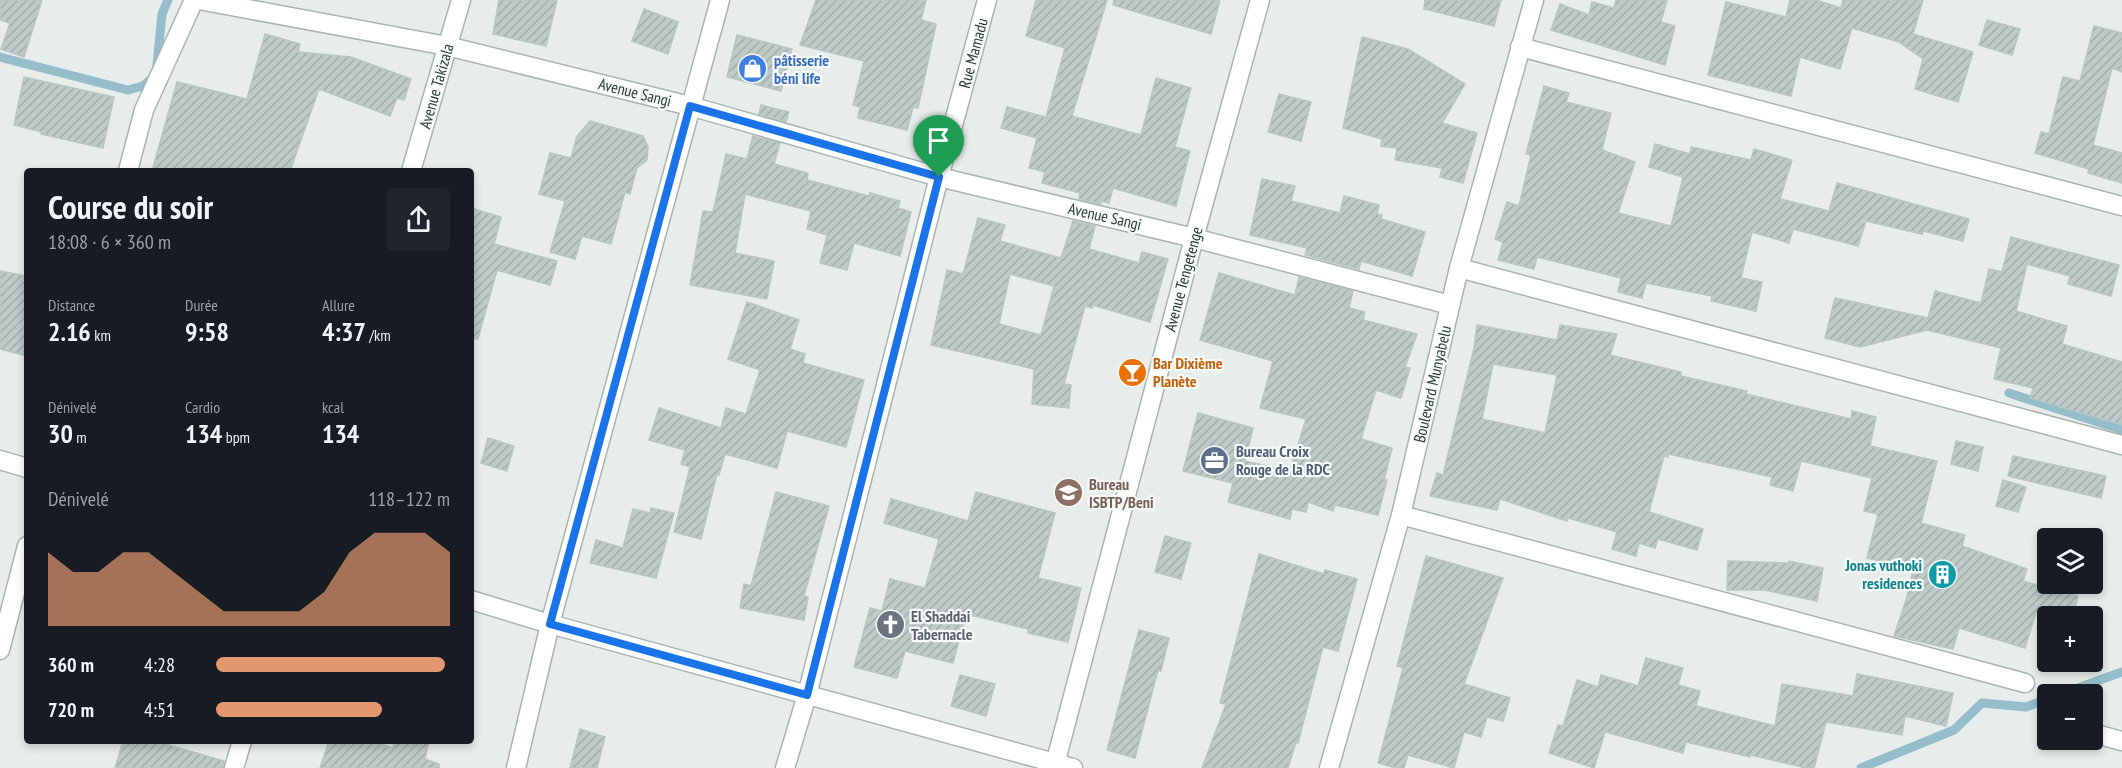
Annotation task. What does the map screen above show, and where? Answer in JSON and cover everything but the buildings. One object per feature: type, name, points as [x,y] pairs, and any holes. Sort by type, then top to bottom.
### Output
[{"type":"street","name":"Avenue Sangi","points":[[196,0],[447,46],[690,106],[939,177],[1194,238],[1450,305]]},
{"type":"street","points":[[129,168],[144,110],[196,0]]},
{"type":"street","name":"Avenue Takizala","points":[[412,168],[460,0]]},
{"type":"street","points":[[516,768],[550,624],[720,0]]},
{"type":"street","name":"Rue Mamadu","points":[[785,768],[807,695],[939,177],[987,0]]},
{"type":"street","name":"Avenue Tengetenge","points":[[1054,765],[1194,238],[1260,0]]},
{"type":"street","name":"Boulevard Munyabelu","points":[[1329,768],[1401,515],[1459,268],[1534,0]]},
{"type":"street","points":[[1520,47],[2122,206]]},
{"type":"street","points":[[1459,268],[2122,445]]},
{"type":"street","points":[[0,460],[24,467]]},
{"type":"street","points":[[1401,515],[2025,683]]},
{"type":"street","points":[[0,650],[24,558]]},
{"type":"street","points":[[474,601],[1054,765],[1073,768]]},
{"type":"street","points":[[2103,736],[2122,741]]},
{"type":"street","points":[[234,768],[241,744]]},
{"type":"waterway","points":[[0,57],[128,90],[143,86],[156,75],[162,14],[168,0]]},
{"type":"waterway","points":[[2009,393],[2122,430]]},
{"type":"waterway","points":[[2089,684],[2122,672]]},
{"type":"waterway","points":[[1861,768],[1954,730],[1982,703],[2026,707],[2037,703]]},
{"type":"place","name":"pâtisserie béni life","points":[[753,69]]},
{"type":"place","name":"Bar Dixième Planète","points":[[1132,372]]},
{"type":"place","name":"Bureau Croix Rouge de la RDC","points":[[1215,460]]},
{"type":"place","name":"Bureau ISBTP/Beni","points":[[1068,493]]},
{"type":"place","name":"Jonas vuthoki residences","points":[[1943,574]]},
{"type":"place","name":"El Shaddai Tabernacle","points":[[890,625]]},
{"type":"route","points":[[690,106],[939,177],[807,695],[550,624],[690,106]]}]
